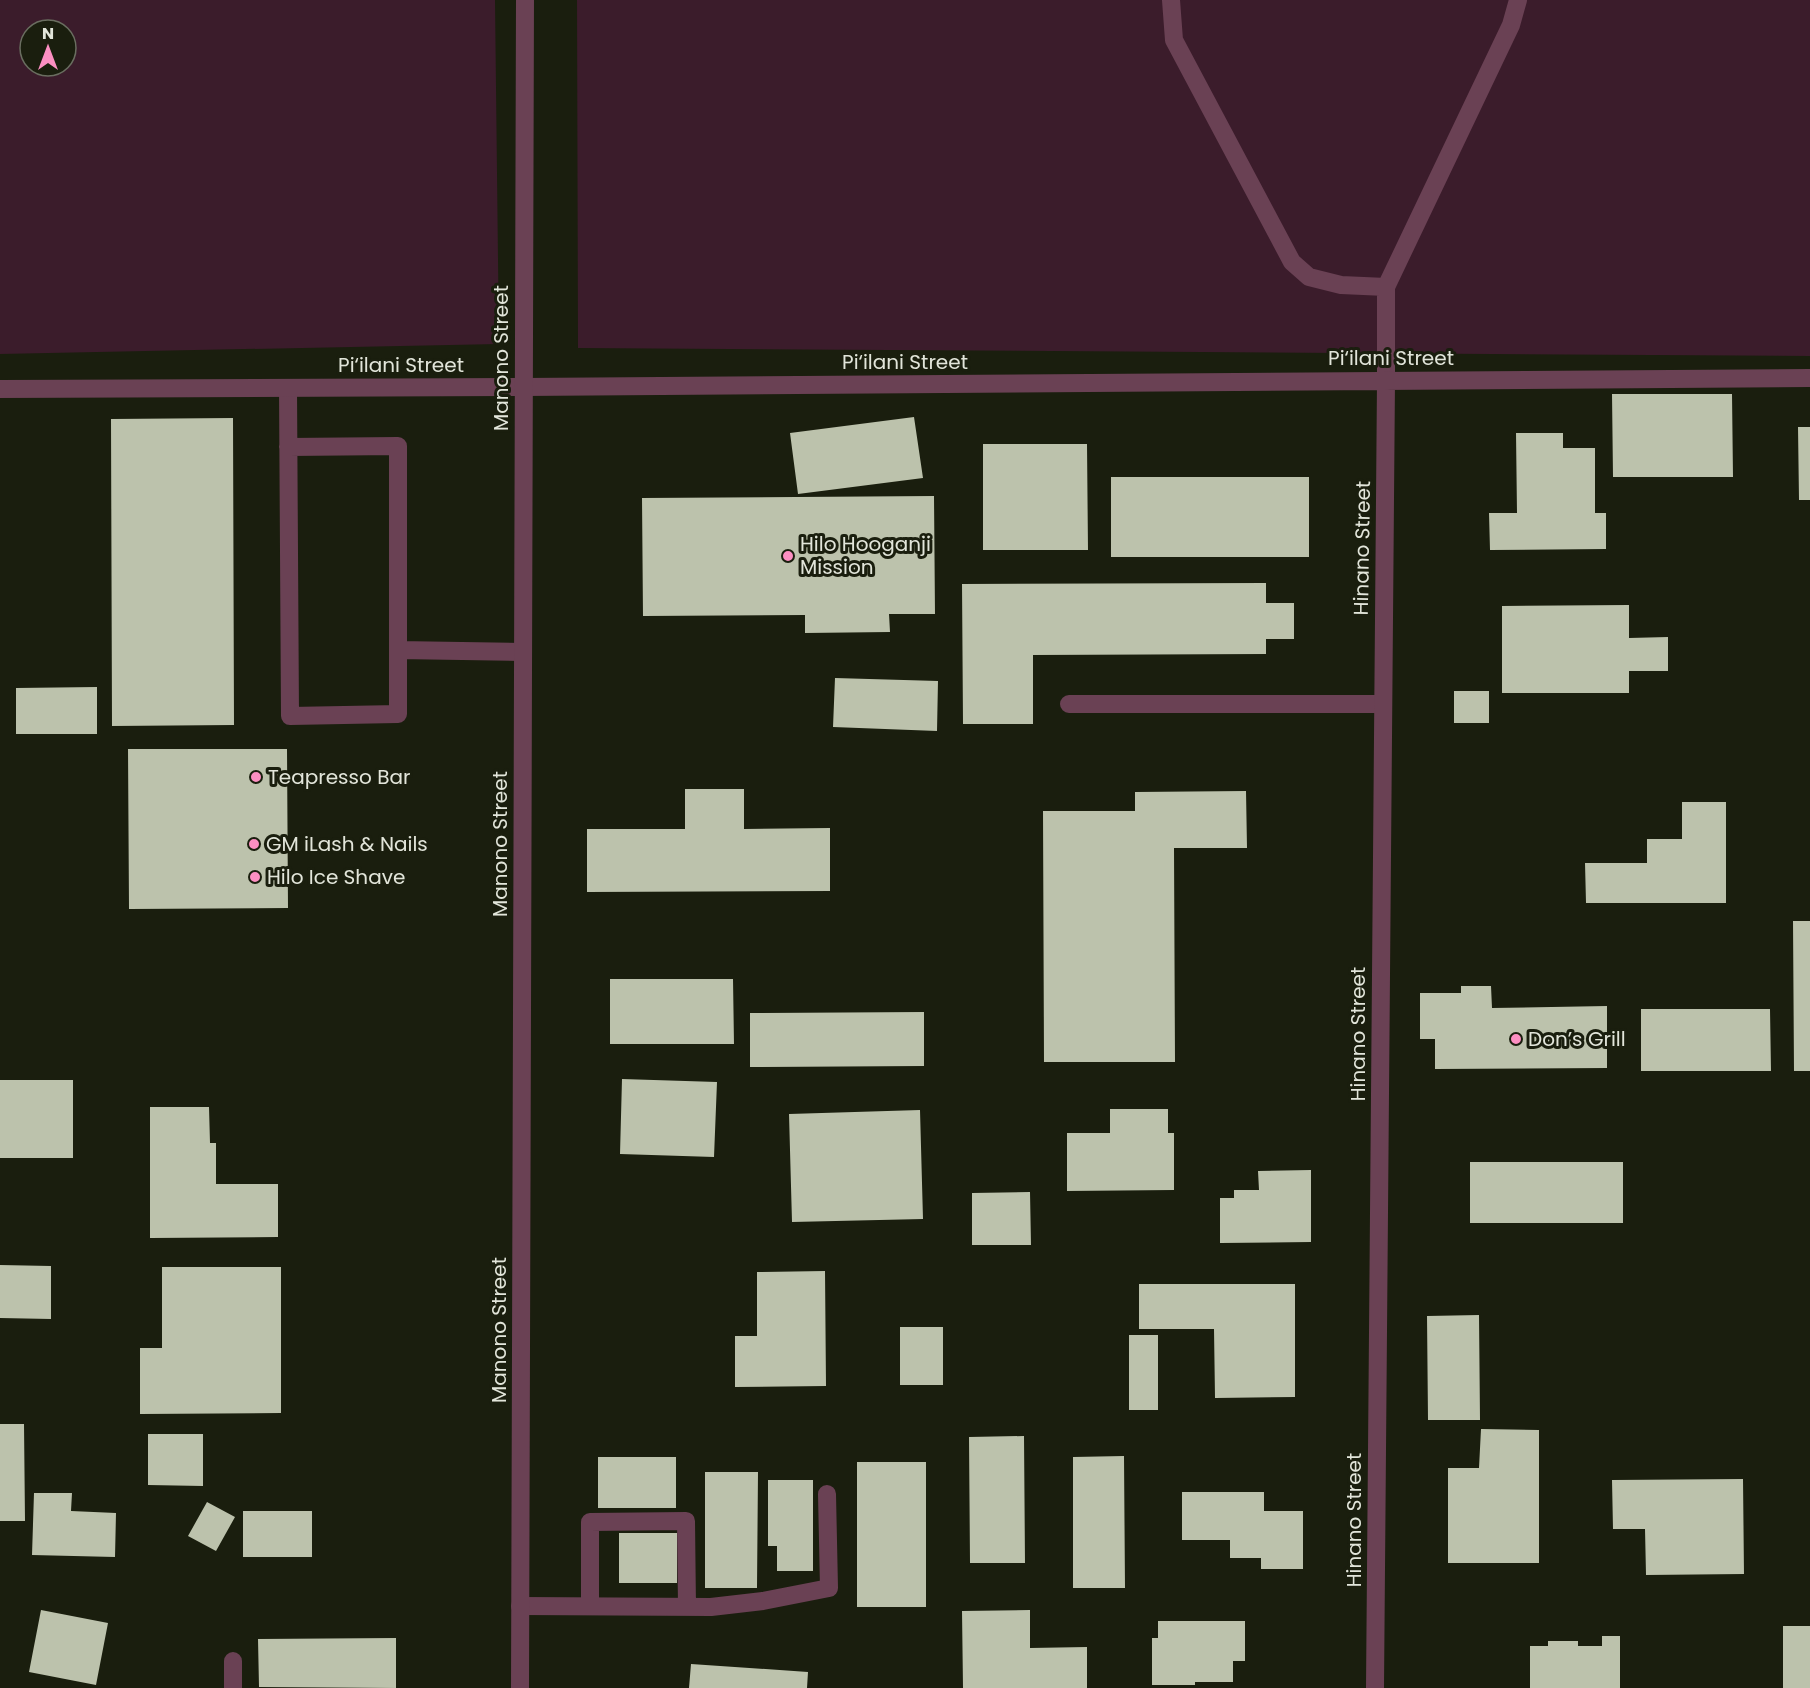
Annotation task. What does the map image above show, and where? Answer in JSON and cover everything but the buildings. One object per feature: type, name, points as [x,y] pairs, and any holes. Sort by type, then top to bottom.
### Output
[{"type":"street","name":"Manono Street","points":[[520,1688],[525,0]]},
{"type":"street","points":[[1171,0],[1174,40],[1292,262],[1309,277],[1341,285],[1386,287],[1511,25],[1518,0]]},
{"type":"street","name":"Hinano Street","points":[[1375,1688],[1386,287]]},
{"type":"street","name":"Pi‘ilani Street","points":[[0,389],[1810,378]]},
{"type":"street","points":[[288,388],[288,447],[290,716],[398,714],[398,446],[288,447]]},
{"type":"street","points":[[398,650],[523,652]]},
{"type":"street","points":[[1069,704],[1383,704]]},
{"type":"street","points":[[520,1606],[711,1607],[763,1601],[829,1588],[827,1494]]},
{"type":"street","points":[[590,1606],[590,1522],[686,1521],[687,1607]]},
{"type":"street","points":[[233,1660],[233,1688]]},
{"type":"shaded area","points":[[0,0],[495,0],[499,344],[0,354]]},
{"type":"shaded area","points":[[577,0],[1810,0],[1810,356],[578,348]]},
{"type":"place","name":"Hilo Hooganji Mission","points":[[788,556]]},
{"type":"place","name":"Teapresso Bar","points":[[256,777]]},
{"type":"place","name":"GM iLash & Nails","points":[[254,844]]},
{"type":"place","name":"Hilo Ice Shave","points":[[255,877]]},
{"type":"place","name":"Don’s Grill","points":[[1516,1039]]}]
